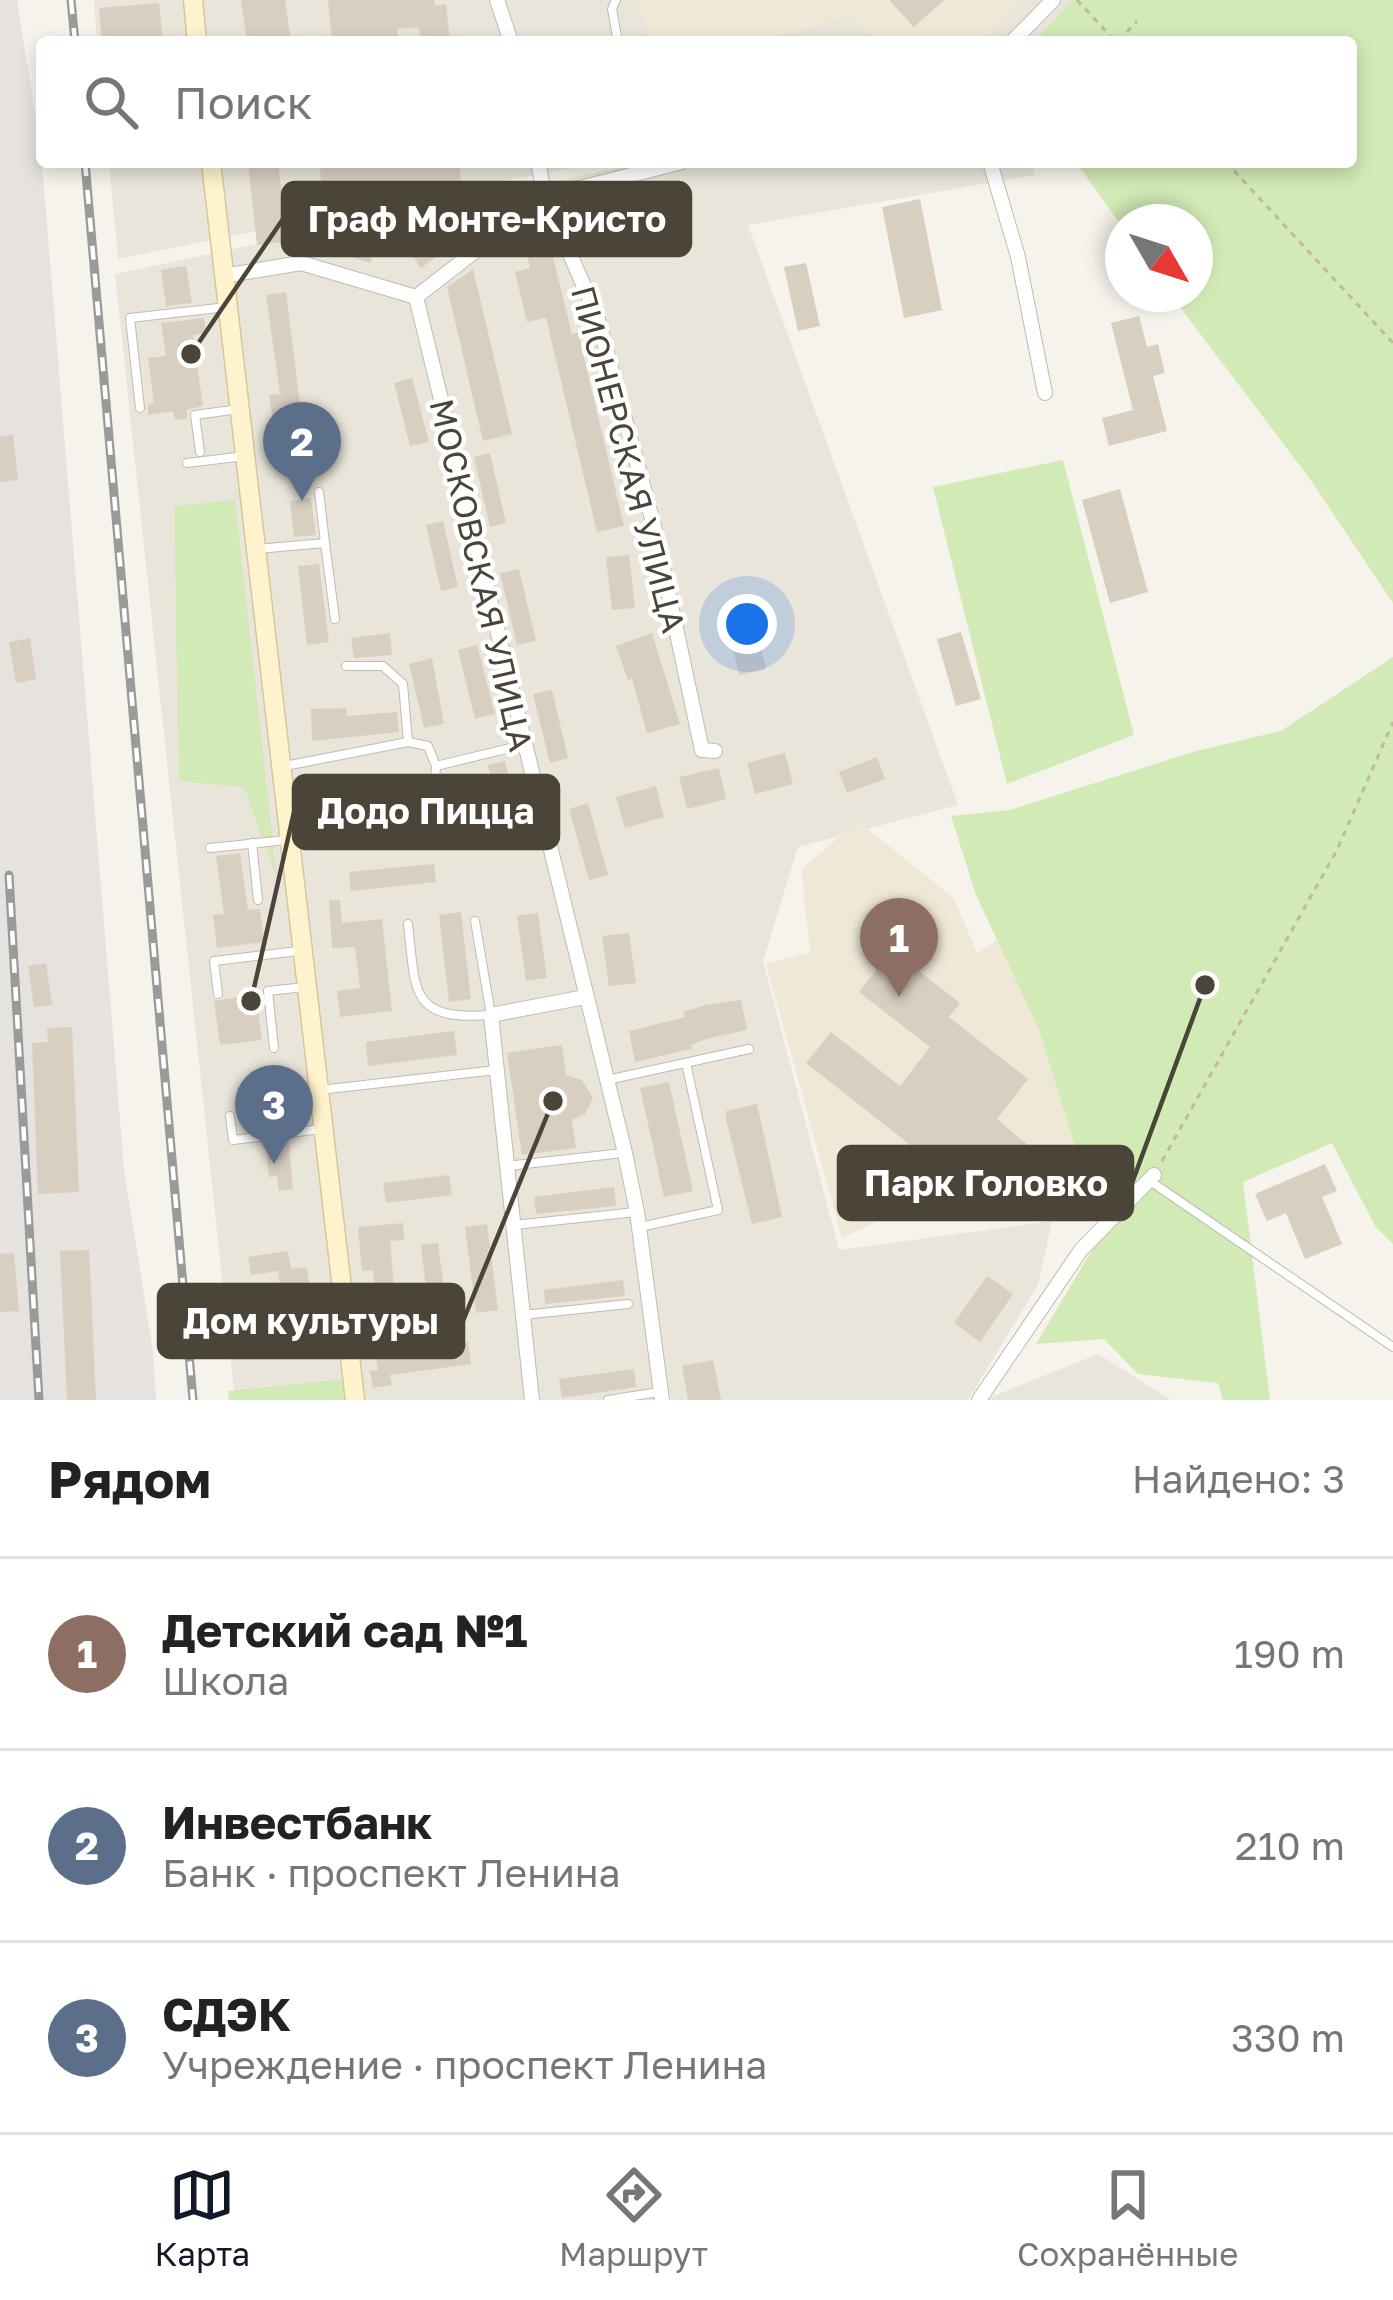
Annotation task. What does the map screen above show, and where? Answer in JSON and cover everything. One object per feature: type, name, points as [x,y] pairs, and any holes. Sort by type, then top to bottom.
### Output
[{"type":"main road","points":[[193,0],[196,36]]},
{"type":"main road","points":[[212,168],[355,1400]]},
{"type":"street","points":[[496,0],[509,36]]},
{"type":"street","points":[[1018,36],[1053,0]]},
{"type":"street","name":"ПИОНЕРСКАЯ УЛИЦА","points":[[539,168],[545,196],[597,316],[654,526],[702,750],[715,751]]},
{"type":"street","points":[[224,276],[301,263],[416,297],[545,196],[658,168]]},
{"type":"street","points":[[992,168],[1018,257],[1046,393]]},
{"type":"street","name":"МОСКОВСКАЯ УЛИЦА","points":[[416,297],[625,1153],[639,1220],[661,1396]]},
{"type":"street","points":[[532,1400],[491,1016],[585,997]]},
{"type":"street","points":[[979,1400],[1081,1250],[1152,1178]]},
{"type":"lane","points":[[616,0],[612,9],[617,36]]},
{"type":"lane","points":[[140,408],[130,318],[227,307]]},
{"type":"lane","points":[[200,452],[195,415],[239,410]]},
{"type":"lane","points":[[188,464],[245,456]]},
{"type":"lane","points":[[319,492],[335,619]]},
{"type":"lane","points":[[256,549],[325,543]]},
{"type":"lane","points":[[346,666],[383,666],[404,684],[408,742]]},
{"type":"lane","points":[[282,766],[408,742],[428,746],[436,766],[434,800],[358,811]]},
{"type":"lane","points":[[436,766],[523,745]]},
{"type":"lane","points":[[210,848],[290,839]]},
{"type":"lane","points":[[252,843],[258,900]]},
{"type":"lane","points":[[408,924],[417,993],[432,1008],[457,1018],[491,1016],[475,921]]},
{"type":"lane","points":[[218,994],[214,961],[302,950]]},
{"type":"lane","points":[[274,1048],[268,991],[306,986]]},
{"type":"lane","points":[[606,1081],[749,1049]]},
{"type":"lane","points":[[513,1225],[639,1220],[718,1210],[686,1063]]},
{"type":"lane","points":[[318,1090],[497,1070]]},
{"type":"lane","points":[[230,1116],[233,1140],[323,1129]]},
{"type":"lane","points":[[507,1166],[625,1153]]},
{"type":"lane","points":[[1152,1178],[1393,1347]]},
{"type":"lane","points":[[523,1315],[628,1304]]},
{"type":"lane","points":[[234,1350],[294,1343],[325,1324],[345,1322]]},
{"type":"lane","points":[[608,1400],[661,1396]]},
{"type":"path","points":[[1077,0],[1111,36]]},
{"type":"path","points":[[1123,36],[1137,21]]},
{"type":"path","points":[[1232,168],[1393,343]]},
{"type":"path","points":[[1152,1178],[1336,850],[1393,722]]},
{"type":"shaded area","points":[[0,0],[17,0],[36,120],[36,168],[42,168],[124,1169],[153,1352],[156,1400],[0,1400]]},
{"type":"shaded area","points":[[94,0],[1074,0],[1039,36],[97,36]]},
{"type":"shaded area","points":[[637,0],[1022,0],[989,36],[874,36],[852,16],[778,36],[648,36]]},
{"type":"shaded area","points":[[110,168],[569,168],[118,259]]},
{"type":"shaded area","points":[[617,168],[1033,168],[1034,175],[748,225],[958,805],[798,847],[763,961],[839,1250],[1052,1221],[1038,1285],[968,1400],[235,1400],[115,274]]},
{"type":"shaded area","points":[[858,821],[954,898],[977,953],[997,940],[1039,1030],[1096,1201],[991,1222],[935,1194],[842,1238],[766,964],[810,952],[801,869]]},
{"type":"shaded area","points":[[1098,1354],[1171,1400],[984,1400]]},
{"type":"green space","points":[[1073,0],[1393,0],[1393,603],[1310,479],[1184,312],[1213,312],[1213,204],[1106,204],[1080,168],[1357,168],[1357,36],[1039,36]]},
{"type":"green space","points":[[1063,460],[1134,735],[1007,784],[933,487]]},
{"type":"green space","points":[[235,500],[277,879],[244,787],[179,781],[174,506]]},
{"type":"green space","points":[[1393,657],[1393,1244],[1375,1226],[1332,1143],[1243,1182],[1270,1400],[1223,1400],[1218,1383],[1138,1374],[1104,1339],[1036,1344],[1106,1227],[1039,1030],[976,895],[951,816],[1010,810],[1196,751],[1281,731]]},
{"type":"green space","points":[[345,1379],[348,1400],[229,1400],[228,1391]]},
{"type":"building","points":[[241,0],[285,0],[290,36],[246,36]]},
{"type":"building","points":[[328,0],[446,4],[449,36],[420,36],[419,27],[397,29],[398,36],[331,36]]},
{"type":"building","points":[[889,0],[944,0],[914,27]]},
{"type":"building","points":[[159,3],[162,36],[101,36],[99,8]]},
{"type":"building","points":[[249,168],[279,168],[293,241],[257,245]]},
{"type":"building","points":[[320,168],[460,168],[461,184],[417,188],[418,199],[324,209]]},
{"type":"building","points":[[920,199],[942,310],[904,318],[882,207]]},
{"type":"building","points":[[452,212],[468,234],[421,268],[405,246]]},
{"type":"building","points":[[341,232],[376,243],[370,263],[335,252]]},
{"type":"building","points":[[550,245],[572,334],[578,332],[624,526],[597,532],[546,318],[527,322],[515,272],[530,268],[526,251]]},
{"type":"building","points":[[806,263],[820,326],[798,331],[784,267]]},
{"type":"building","points":[[186,266],[192,303],[166,306],[161,270]]},
{"type":"building","points":[[473,269],[512,434],[483,441],[447,287]]},
{"type":"building","points":[[286,292],[308,469],[288,472],[281,420],[273,421],[269,395],[280,394],[266,295]]},
{"type":"building","points":[[1139,316],[1147,347],[1158,344],[1165,373],[1153,376],[1167,431],[1109,446],[1102,418],[1133,410],[1111,323]]},
{"type":"building","points":[[204,318],[206,333],[193,335],[203,406],[187,410],[187,419],[175,420],[173,411],[148,415],[148,404],[154,403],[148,358],[166,356],[161,323]]},
{"type":"building","points":[[412,378],[429,442],[410,446],[394,383]]},
{"type":"building","points":[[13,435],[18,480],[0,482],[0,436]]},
{"type":"building","points":[[490,453],[506,523],[490,527],[474,457]]},
{"type":"building","points":[[1120,489],[1148,592],[1110,603],[1082,500]]},
{"type":"building","points":[[311,498],[316,535],[294,537],[290,501]]},
{"type":"building","points":[[443,521],[458,587],[441,591],[426,525]]},
{"type":"building","points":[[629,555],[635,608],[612,610],[606,557]]},
{"type":"building","points":[[319,564],[329,642],[307,645],[298,566]]},
{"type":"building","points":[[519,569],[536,641],[517,645],[500,573]]},
{"type":"building","points":[[755,623],[766,669],[739,675],[728,630]]},
{"type":"building","points":[[961,632],[981,699],[956,706],[937,639]]},
{"type":"building","points":[[390,633],[392,655],[354,658],[351,638]]},
{"type":"building","points":[[652,633],[680,724],[647,733],[632,679],[628,680],[616,646]]},
{"type":"building","points":[[30,638],[36,679],[16,683],[9,642]]},
{"type":"building","points":[[477,645],[495,714],[475,719],[458,650]]},
{"type":"building","points":[[432,658],[444,724],[424,728],[409,664]]},
{"type":"building","points":[[552,690],[568,758],[550,763],[533,694]]},
{"type":"building","points":[[346,708],[347,716],[397,712],[399,732],[312,741],[311,709]]},
{"type":"building","points":[[785,753],[793,784],[755,794],[747,763]]},
{"type":"building","points":[[877,757],[885,779],[847,793],[839,772]]},
{"type":"building","points":[[505,761],[523,833],[506,837],[488,765]]},
{"type":"building","points":[[719,768],[726,799],[687,809],[679,777]]},
{"type":"building","points":[[417,774],[420,794],[340,804],[338,783]]},
{"type":"building","points":[[656,786],[664,817],[625,828],[616,797]]},
{"type":"building","points":[[588,803],[608,875],[589,880],[569,809]]},
{"type":"building","points":[[240,853],[248,910],[260,909],[264,942],[217,948],[213,915],[224,914],[216,856]]},
{"type":"building","points":[[434,864],[436,882],[351,891],[349,872]]},
{"type":"building","points":[[329,900],[340,900],[342,923],[382,919],[392,1011],[340,1017],[337,991],[360,988],[355,947],[332,948]]},
{"type":"building","points":[[461,912],[471,999],[449,1002],[439,915]]},
{"type":"building","points":[[538,913],[547,978],[526,981],[517,916]]},
{"type":"building","points":[[629,933],[636,983],[609,986],[602,936]]},
{"type":"building","points":[[892,950],[960,1003],[949,1017],[1028,1079],[997,1119],[1035,1151],[999,1194],[962,1163],[951,1177],[806,1063],[831,1032],[900,1086],[930,1047],[859,992]]},
{"type":"building","points":[[46,963],[52,1005],[34,1007],[28,966]]},
{"type":"building","points":[[256,995],[262,1040],[220,1045],[214,1001]]},
{"type":"building","points":[[741,1000],[747,1030],[635,1062],[629,1031],[685,1017],[683,1012],[706,1005]]},
{"type":"building","points":[[72,1027],[79,1192],[38,1194],[32,1043],[48,1042],[47,1028]]},
{"type":"building","points":[[454,1031],[457,1055],[368,1066],[366,1042]]},
{"type":"building","points":[[562,1045],[566,1075],[582,1080],[593,1098],[585,1114],[572,1120],[576,1148],[522,1155],[507,1053]]},
{"type":"building","points":[[669,1082],[693,1191],[664,1197],[640,1088]]},
{"type":"building","points":[[757,1104],[782,1217],[752,1224],[726,1111]]},
{"type":"building","points":[[289,1141],[293,1189],[279,1191],[277,1176],[269,1177],[266,1144]]},
{"type":"building","points":[[1325,1164],[1337,1191],[1322,1197],[1342,1244],[1305,1259],[1286,1213],[1267,1221],[1255,1194]]},
{"type":"building","points":[[449,1175],[452,1195],[386,1203],[383,1183]]},
{"type":"building","points":[[614,1187],[616,1206],[536,1214],[534,1197]]},
{"type":"building","points":[[403,1223],[404,1240],[390,1241],[394,1287],[401,1286],[405,1325],[386,1328],[390,1353],[468,1342],[471,1364],[390,1375],[392,1385],[373,1388],[370,1371],[378,1370],[367,1300],[376,1299],[373,1270],[362,1271],[358,1227]]},
{"type":"building","points":[[487,1224],[498,1310],[476,1313],[465,1227]]},
{"type":"building","points":[[438,1243],[446,1305],[428,1307],[421,1245]]},
{"type":"building","points":[[89,1250],[96,1400],[67,1400],[60,1251]]},
{"type":"building","points":[[288,1251],[291,1269],[307,1267],[313,1310],[305,1311],[307,1326],[286,1330],[278,1271],[251,1275],[248,1257]]},
{"type":"building","points":[[14,1253],[19,1311],[0,1312],[0,1254]]},
{"type":"building","points":[[987,1276],[1013,1294],[980,1342],[954,1323]]},
{"type":"building","points":[[623,1280],[625,1296],[545,1304],[544,1290]]},
{"type":"building","points":[[713,1360],[721,1400],[688,1400],[682,1366]]},
{"type":"building","points":[[634,1369],[636,1387],[562,1398],[559,1379]]},
{"type":"railway","points":[[71,0],[74,36]]},
{"type":"railway","points":[[86,168],[193,1400]]},
{"type":"railway","points":[[9,875],[39,1400]]},
{"type":"place","name":"Граф Монте-Кристо","points":[[191,354]]},
{"type":"place","name":"Инвестбанк","points":[[302,501]]},
{"type":"place","name":"Парк Головко","points":[[1205,985]]},
{"type":"place","name":"Детский сад №1","points":[[899,997]]},
{"type":"place","name":"Додо Пицца","points":[[251,1001]]},
{"type":"place","name":"Дом культуры","points":[[553,1101]]},
{"type":"place","name":"СДЭК","points":[[274,1164]]}]
